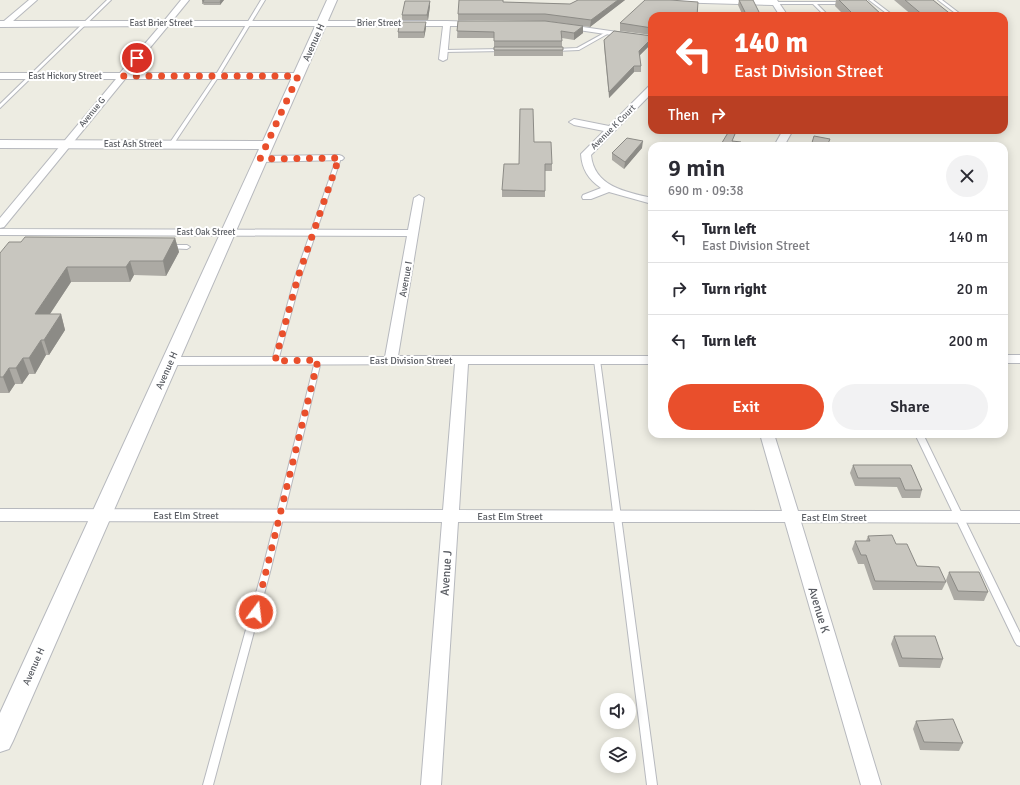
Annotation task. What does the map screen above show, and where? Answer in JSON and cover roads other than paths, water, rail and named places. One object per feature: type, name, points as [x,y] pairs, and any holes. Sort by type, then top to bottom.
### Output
[{"type":"street","points":[[2,24],[33,0]]},
{"type":"street","name":"Avenue G","points":[[0,225],[185,0]]},
{"type":"street","name":"Avenue H","points":[[0,741],[332,0]]},
{"type":"street","points":[[669,0],[774,2],[781,12]]},
{"type":"street","points":[[444,55],[447,23]]},
{"type":"street","name":"East Brier Street","points":[[2,24],[321,24]]},
{"type":"street","name":"Brier Street","points":[[321,24],[485,24]]},
{"type":"street","points":[[558,26],[648,38]]},
{"type":"street","name":"East Hickory Street","points":[[0,76],[298,76]]},
{"type":"street","name":"Avenue K Court","points":[[648,92],[586,154],[586,163],[596,180],[621,194],[648,200]]},
{"type":"street","points":[[574,122],[611,129]]},
{"type":"street","name":"East Ash Street","points":[[0,144],[171,144],[264,152]]},
{"type":"street","points":[[264,152],[339,158]]},
{"type":"street","points":[[587,197],[609,188]]},
{"type":"street","name":"Avenue I","points":[[391,360],[419,198]]},
{"type":"street","name":"East Oak Street","points":[[0,232],[33,234],[228,232],[413,233]]},
{"type":"street","points":[[1008,359],[1020,359]]},
{"type":"street","name":"Avenue J","points":[[431,785],[462,360]]},
{"type":"street","name":"East Division Street","points":[[170,361],[648,360]]},
{"type":"street","name":"Avenue K","points":[[768,438],[871,785]]},
{"type":"street","name":"East Elm Street","points":[[0,515],[1020,517]]},
{"type":"lane","points":[[0,107],[109,0]]},
{"type":"lane","points":[[171,144],[217,76],[263,0]]},
{"type":"lane","points":[[845,0],[850,2]]},
{"type":"lane","points":[[774,2],[814,3],[850,2],[861,0]]},
{"type":"lane","points":[[871,0],[887,12]]},
{"type":"lane","points":[[940,0],[956,12]]},
{"type":"lane","points":[[814,3],[823,12]]},
{"type":"lane","points":[[551,50],[578,49],[607,33]]},
{"type":"lane","points":[[444,55],[506,50]]},
{"type":"lane","points":[[275,361],[313,232],[339,158]]},
{"type":"lane","points":[[164,247],[187,247]]},
{"type":"lane","points":[[208,785],[267,568],[318,360]]},
{"type":"lane","points":[[597,360],[652,785]]},
{"type":"lane","points":[[922,438],[1020,642]]}]
